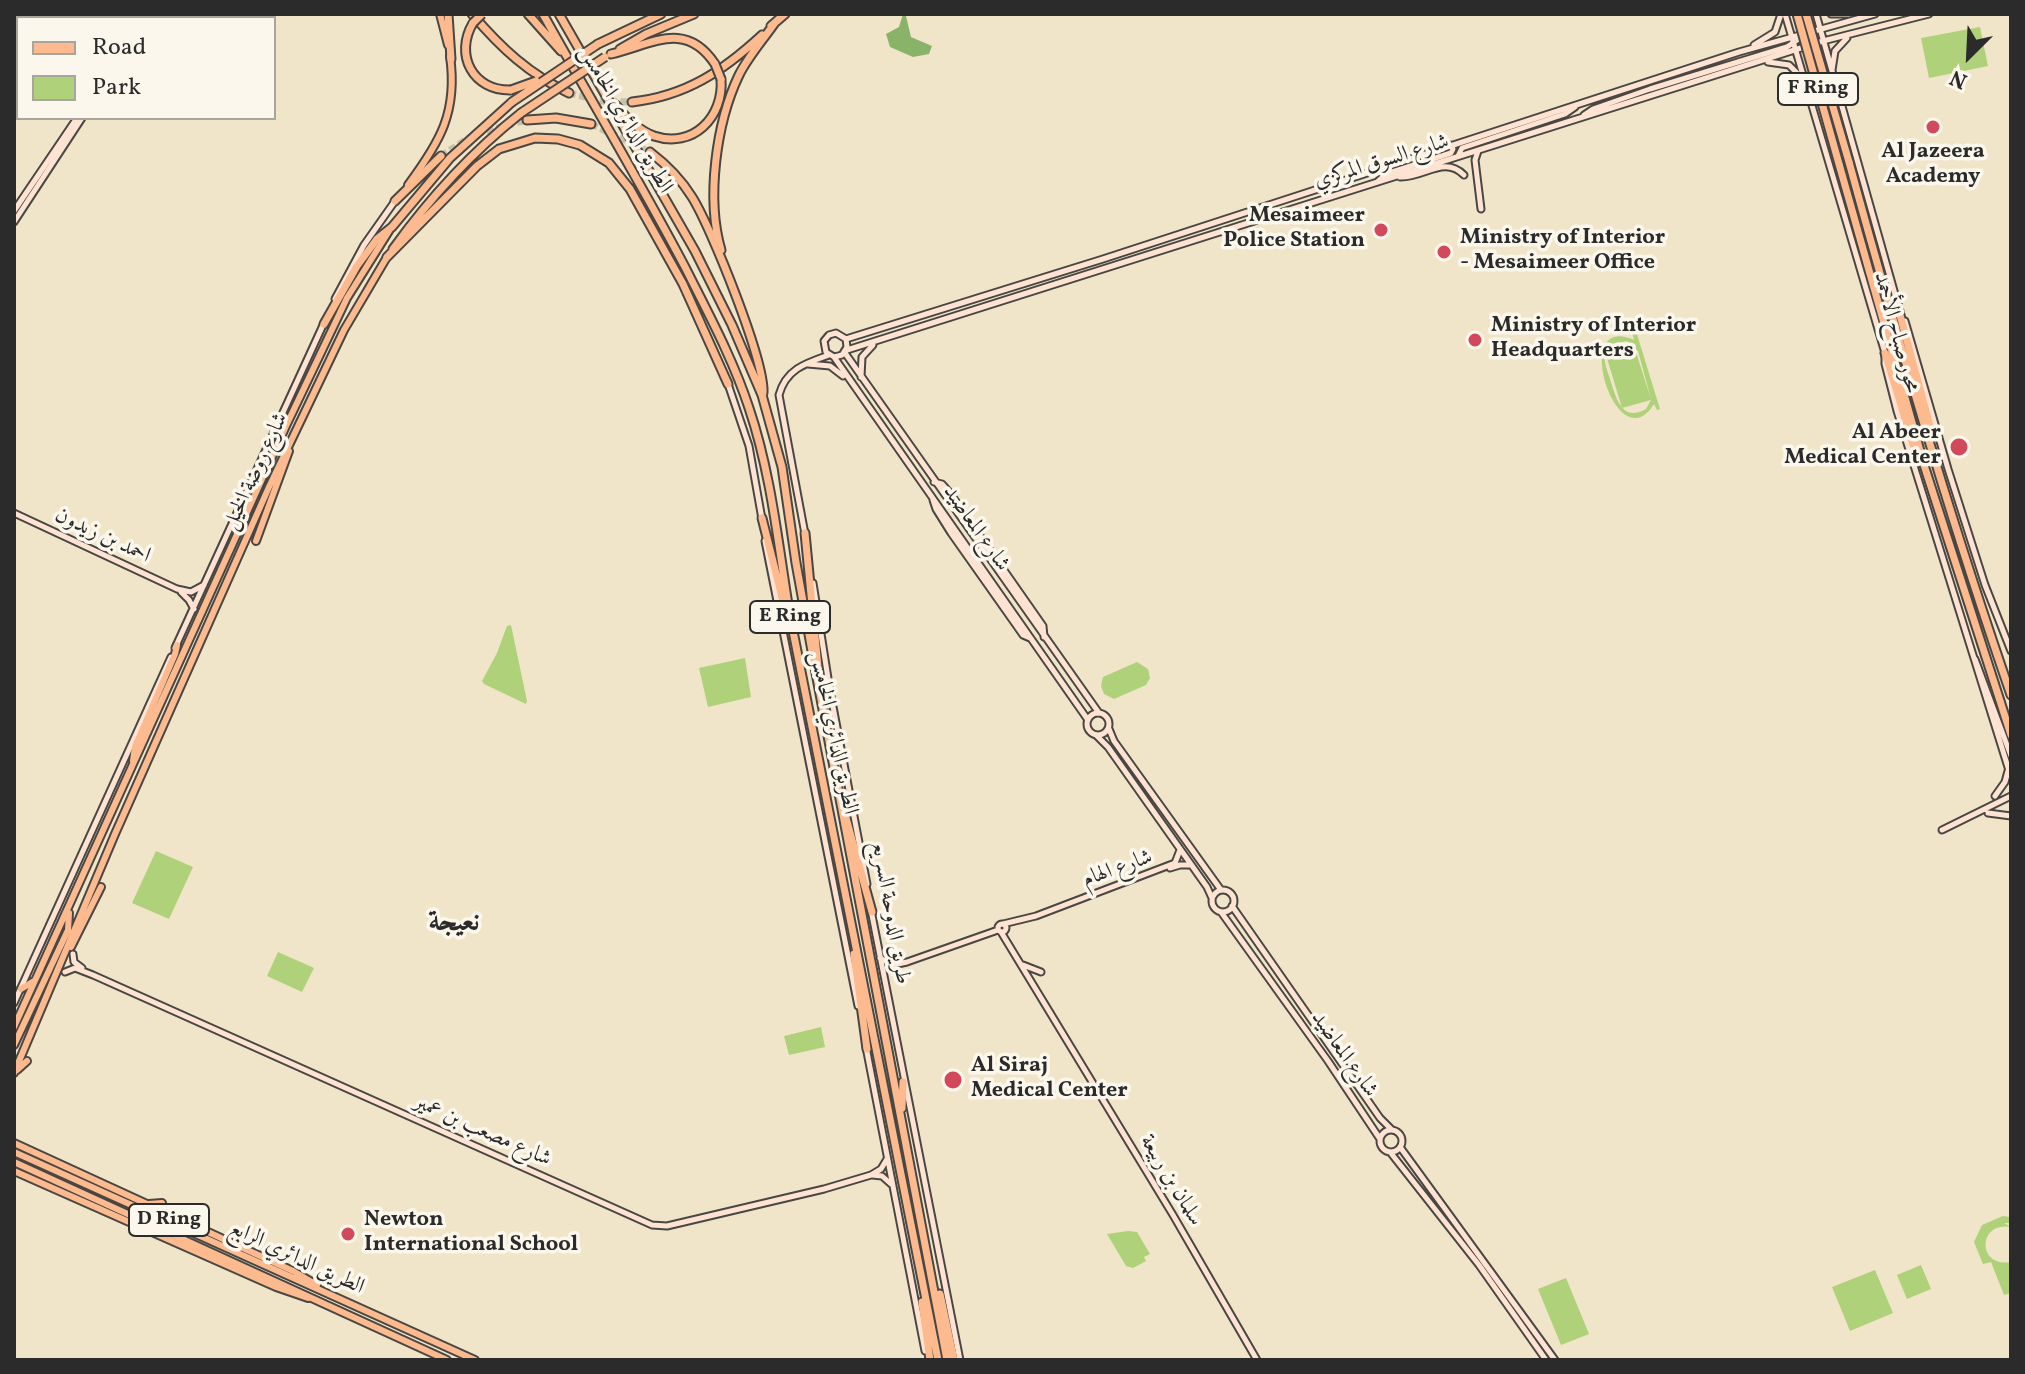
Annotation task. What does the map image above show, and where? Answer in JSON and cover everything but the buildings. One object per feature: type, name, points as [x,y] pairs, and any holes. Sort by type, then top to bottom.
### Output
[{"type":"highway","points":[[448,14],[451,59]]},
{"type":"highway","points":[[502,48],[480,14],[473,19],[464,49],[472,73],[493,88],[511,90],[549,75]]},
{"type":"highway","points":[[528,14],[567,57]]},
{"type":"highway","name":"الطريق الدائري الخامس","points":[[543,14],[662,223],[717,330],[739,378],[765,465],[789,611],[938,1360]]},
{"type":"highway","name":"الطريق الدائري الخامس","points":[[559,14],[695,251],[762,395],[782,467],[816,673],[947,1360]]},
{"type":"highway","name":"شارع روضة الخيل","points":[[392,227],[450,158],[512,102],[598,44],[661,14]]},
{"type":"highway","name":"شارع روضة الخيل","points":[[387,257],[417,216],[498,131],[524,116],[608,55],[646,34],[694,14]]},
{"type":"highway","points":[[632,102],[658,98],[695,86],[730,63],[785,14]]},
{"type":"highway","name":"محور صباح الأحمد","points":[[1797,14],[1935,502],[2009,741]]},
{"type":"highway","name":"محور صباح الأحمد","points":[[1806,14],[1938,471],[2011,695]]},
{"type":"highway","points":[[473,19],[532,73],[569,93]]},
{"type":"highway","points":[[727,276],[717,233],[714,202],[722,129],[740,73],[774,24]]},
{"type":"highway","points":[[601,88],[637,127],[653,136],[673,139],[700,130],[713,116],[721,98],[721,79],[715,64],[703,49],[676,38],[657,39],[608,55]]},
{"type":"highway","points":[[524,116],[591,124]]},
{"type":"highway","points":[[387,257],[477,166],[499,149],[535,138],[558,139],[580,145],[609,163],[630,189],[683,284],[728,384]]},
{"type":"highway","points":[[650,152],[677,177],[691,196],[727,276],[762,374],[762,395]]},
{"type":"highway","points":[[395,201],[441,156]]},
{"type":"highway","points":[[324,324],[364,256],[377,239],[392,227]]},
{"type":"highway","points":[[1897,304],[1930,424],[1938,471]]},
{"type":"highway","points":[[1885,353],[1927,488],[1935,502]]},
{"type":"highway","points":[[762,518],[781,593],[789,611]]},
{"type":"highway","points":[[805,533],[818,654],[816,673]]},
{"type":"highway","points":[[843,813],[849,822],[872,912]]},
{"type":"highway","points":[[849,908],[867,1049]]},
{"type":"highway","points":[[901,1118],[903,1082]]},
{"type":"highway","points":[[931,1266],[937,1279],[954,1360]]},
{"type":"highway","points":[[921,1268],[919,1282],[929,1360]]},
{"type":"main road","points":[[395,201],[432,151],[445,126],[452,95],[451,59],[440,14]]},
{"type":"main road","name":"شارع روضة الخيل","points":[[14,1027],[330,332],[354,286],[392,227]]},
{"type":"main road","name":"شارع روضة الخيل","points":[[14,1073],[61,971],[115,834],[290,444],[356,308],[387,257]]},
{"type":"main road","points":[[256,541],[290,444]]},
{"type":"main road","points":[[133,766],[135,747],[177,645]]},
{"type":"main road","points":[[61,971],[101,887]]},
{"type":"main road","points":[[14,1045],[68,930],[69,909]]},
{"type":"main road","points":[[21,989],[37,979]]},
{"type":"main road","points":[[14,1073],[27,1061]]},
{"type":"main road","name":"D Ring","points":[[14,1148],[69,1173],[92,1178],[146,1204]]},
{"type":"main road","name":"الطريق الدائري الرابع","points":[[14,1148],[475,1360]]},
{"type":"main road","name":"الطريق الدائري الرابع","points":[[14,1162],[447,1360]]},
{"type":"main road","name":"D Ring","points":[[14,1171],[298,1296],[315,1298]]},
{"type":"main road","points":[[48,1186],[58,1197]]},
{"type":"main road","points":[[146,1204],[162,1203]]},
{"type":"main road","points":[[146,1204],[303,1276],[323,1290]]},
{"type":"main road","points":[[135,1232],[147,1230]]},
{"type":"main road","points":[[224,1233],[232,1243]]},
{"type":"main road","points":[[205,1256],[219,1268]]},
{"type":"street","points":[[1783,14],[1804,81]]},
{"type":"street","points":[[1739,52],[1773,35],[1783,14]]},
{"type":"street","points":[[1815,14],[1832,75]]},
{"type":"street","points":[[1580,118],[1593,109],[1794,47],[1808,32],[1815,14]]},
{"type":"street","points":[[1831,14],[1849,14]]},
{"type":"street","points":[[1867,14],[1874,14]]},
{"type":"street","name":"شارع السوق المركزي","points":[[846,339],[1103,259],[1739,52],[1874,14]]},
{"type":"street","name":"شارع السوق المركزي","points":[[846,351],[1277,212],[1763,61],[1794,47],[1929,14]]},
{"type":"street","points":[[1832,75],[1833,57],[1838,45],[1857,32]]},
{"type":"street","points":[[1763,61],[1789,65],[1804,81]]},
{"type":"street","name":"محور صباح الأحمد","points":[[1832,75],[1897,304],[1917,355],[1948,469],[2011,651]]},
{"type":"street","name":"محور صباح الأحمد","points":[[1804,81],[1885,353],[1897,411],[2011,777]]},
{"type":"street","points":[[1458,157],[1462,148],[1565,114],[1579,104]]},
{"type":"street","points":[[14,222],[78,120]]},
{"type":"street","points":[[1377,183],[1386,174],[1450,154],[1453,149],[1450,144]]},
{"type":"street","points":[[1478,150],[1475,160],[1481,209]]},
{"type":"street","points":[[14,211],[49,164]]},
{"type":"street","points":[[1395,176],[1407,177],[1446,166],[1455,167],[1464,175]]},
{"type":"street","points":[[1350,199],[1356,189]]},
{"type":"street","name":"شارع روضة الخيل","points":[[14,1003],[324,324],[355,260],[395,201]]},
{"type":"street","points":[[803,365],[832,356],[846,351],[846,339],[836,333],[826,337],[824,348],[832,356]]},
{"type":"street","points":[[863,382],[860,368],[864,352],[899,334]]},
{"type":"street","name":"شارع المعاضيد","points":[[846,351],[863,382],[1099,713]]},
{"type":"street","name":"شارع المعاضيد","points":[[832,356],[1088,720]]},
{"type":"street","points":[[803,365],[830,366],[852,385]]},
{"type":"street","name":"طريق الدوحة السريع","points":[[803,365],[785,379],[779,401],[879,957],[960,1360]]},
{"type":"street","points":[[728,384],[749,446],[787,657],[929,1360]]},
{"type":"street","points":[[934,482],[948,490],[1043,626],[1044,638]]},
{"type":"street","name":"احمد بن زيدون","points":[[14,513],[177,589],[194,609]]},
{"type":"street","points":[[997,571],[1006,573]]},
{"type":"street","points":[[177,589],[191,592],[205,585]]},
{"type":"street","points":[[1972,655],[2009,741],[2011,756]]},
{"type":"street","points":[[1099,713],[1107,717],[1114,741],[1221,890],[1231,894],[1232,906],[1228,911],[1221,912],[1212,906],[1212,898],[1180,849],[1108,747],[1087,728],[1092,715],[1099,713]]},
{"type":"street","points":[[1096,735],[1103,735],[1109,729]]},
{"type":"street","points":[[1995,796],[2005,782],[2008,766]]},
{"type":"street","points":[[1942,830],[2011,796]]},
{"type":"street","points":[[1988,813],[2011,816]]},
{"type":"street","name":"شارع الهام","points":[[893,965],[1004,929],[1175,863],[1180,849]]},
{"type":"street","name":"شارع الهام","points":[[1056,908],[1180,865],[1191,865]]},
{"type":"street","points":[[1212,898],[1221,890]]},
{"type":"street","name":"شارع المعاضيد","points":[[1232,906],[1380,1118],[1392,1130]]},
{"type":"street","name":"شارع المعاضيد","points":[[1221,912],[1380,1139]]},
{"type":"street","name":"سلمان بن ربيعة","points":[[1004,929],[1257,1360]]},
{"type":"street","name":"شارع مصعب بن عمير","points":[[73,954],[77,965],[93,975]]},
{"type":"street","points":[[879,957],[893,965],[884,981]]},
{"type":"street","points":[[1023,965],[1041,972]]},
{"type":"street","name":"شارع مصعب بن عمير","points":[[61,971],[75,968],[93,975],[652,1225],[672,1225],[871,1175]]},
{"type":"street","points":[[1546,1360],[1479,1265],[1390,1152],[1382,1148],[1380,1139],[1384,1132],[1392,1130],[1400,1136],[1400,1147],[1555,1360]]},
{"type":"street","points":[[1390,1152],[1400,1147]]},
{"type":"street","points":[[871,1175],[881,1169],[888,1154]]},
{"type":"street","points":[[871,1175],[887,1179],[894,1188]]},
{"type":"green space","points":[[903,14],[911,37],[932,46],[929,54],[913,57],[890,47],[886,34],[899,27]]},
{"type":"green space","points":[[1980,27],[1988,66],[1929,78],[1921,38]]},
{"type":"green space","points":[[1636,331],[1660,409],[1657,410],[1654,404],[1640,417],[1626,415],[1614,402],[1602,363],[1604,346],[1615,337],[1634,340],[1632,332]],"holes":[[[1627,341],[1633,346],[1606,355],[1622,407],[1607,370],[1605,354],[1612,344]],[[1635,348],[1638,351],[1651,399]],[[1651,400],[1646,409],[1638,413],[1623,408]]]},
{"type":"green space","points":[[511,625],[526,704],[482,681],[507,626]]},
{"type":"green space","points":[[745,658],[751,697],[708,707],[699,668]]},
{"type":"green space","points":[[1137,662],[1148,669],[1150,678],[1146,685],[1114,699],[1104,694],[1101,686],[1103,677]]},
{"type":"green space","points":[[156,851],[193,867],[169,919],[132,903]]},
{"type":"green space","points":[[278,952],[314,968],[302,992],[267,976]]},
{"type":"green space","points":[[821,1027],[825,1047],[789,1055],[784,1036]]},
{"type":"green space","points":[[2003,1216],[2010,1217],[2011,1223],[2004,1223],[2011,1227],[1992,1231],[1986,1244],[1992,1258],[2011,1262],[2011,1293],[2004,1295],[1991,1262],[1983,1264],[1974,1242],[1982,1225]]},
{"type":"green space","points":[[1137,1232],[1150,1254],[1144,1257],[1146,1261],[1133,1268],[1126,1266],[1107,1234]]},
{"type":"green space","points":[[1921,1265],[1931,1289],[1907,1299],[1897,1275]]},
{"type":"green space","points":[[1875,1270],[1893,1313],[1850,1331],[1832,1287]]},
{"type":"green space","points":[[1566,1278],[1589,1334],[1561,1345],[1538,1289]]},
{"type":"tunnel","points":[[569,93],[601,101],[632,102]]},
{"type":"tunnel","points":[[441,156],[475,134],[527,120]]},
{"type":"tunnel","points":[[591,124],[650,152]]},
{"type":"place","name":"Al Jazeera Academy","points":[[1933,127]]},
{"type":"place","name":"Mesaimeer Police Station","points":[[1381,230]]},
{"type":"place","name":"Ministry of Interior - Mesaimeer Office","points":[[1444,252]]},
{"type":"place","name":"Ministry of Interior Headquarters","points":[[1475,340]]},
{"type":"place","name":"Al Abeer Medical Center","points":[[1959,447]]},
{"type":"place","name":"Al Siraj Medical Center","points":[[953,1080]]},
{"type":"place","name":"Newton International School","points":[[348,1234]]},
{"type":"district","name":"نعيجة","points":[[454,924]]}]
